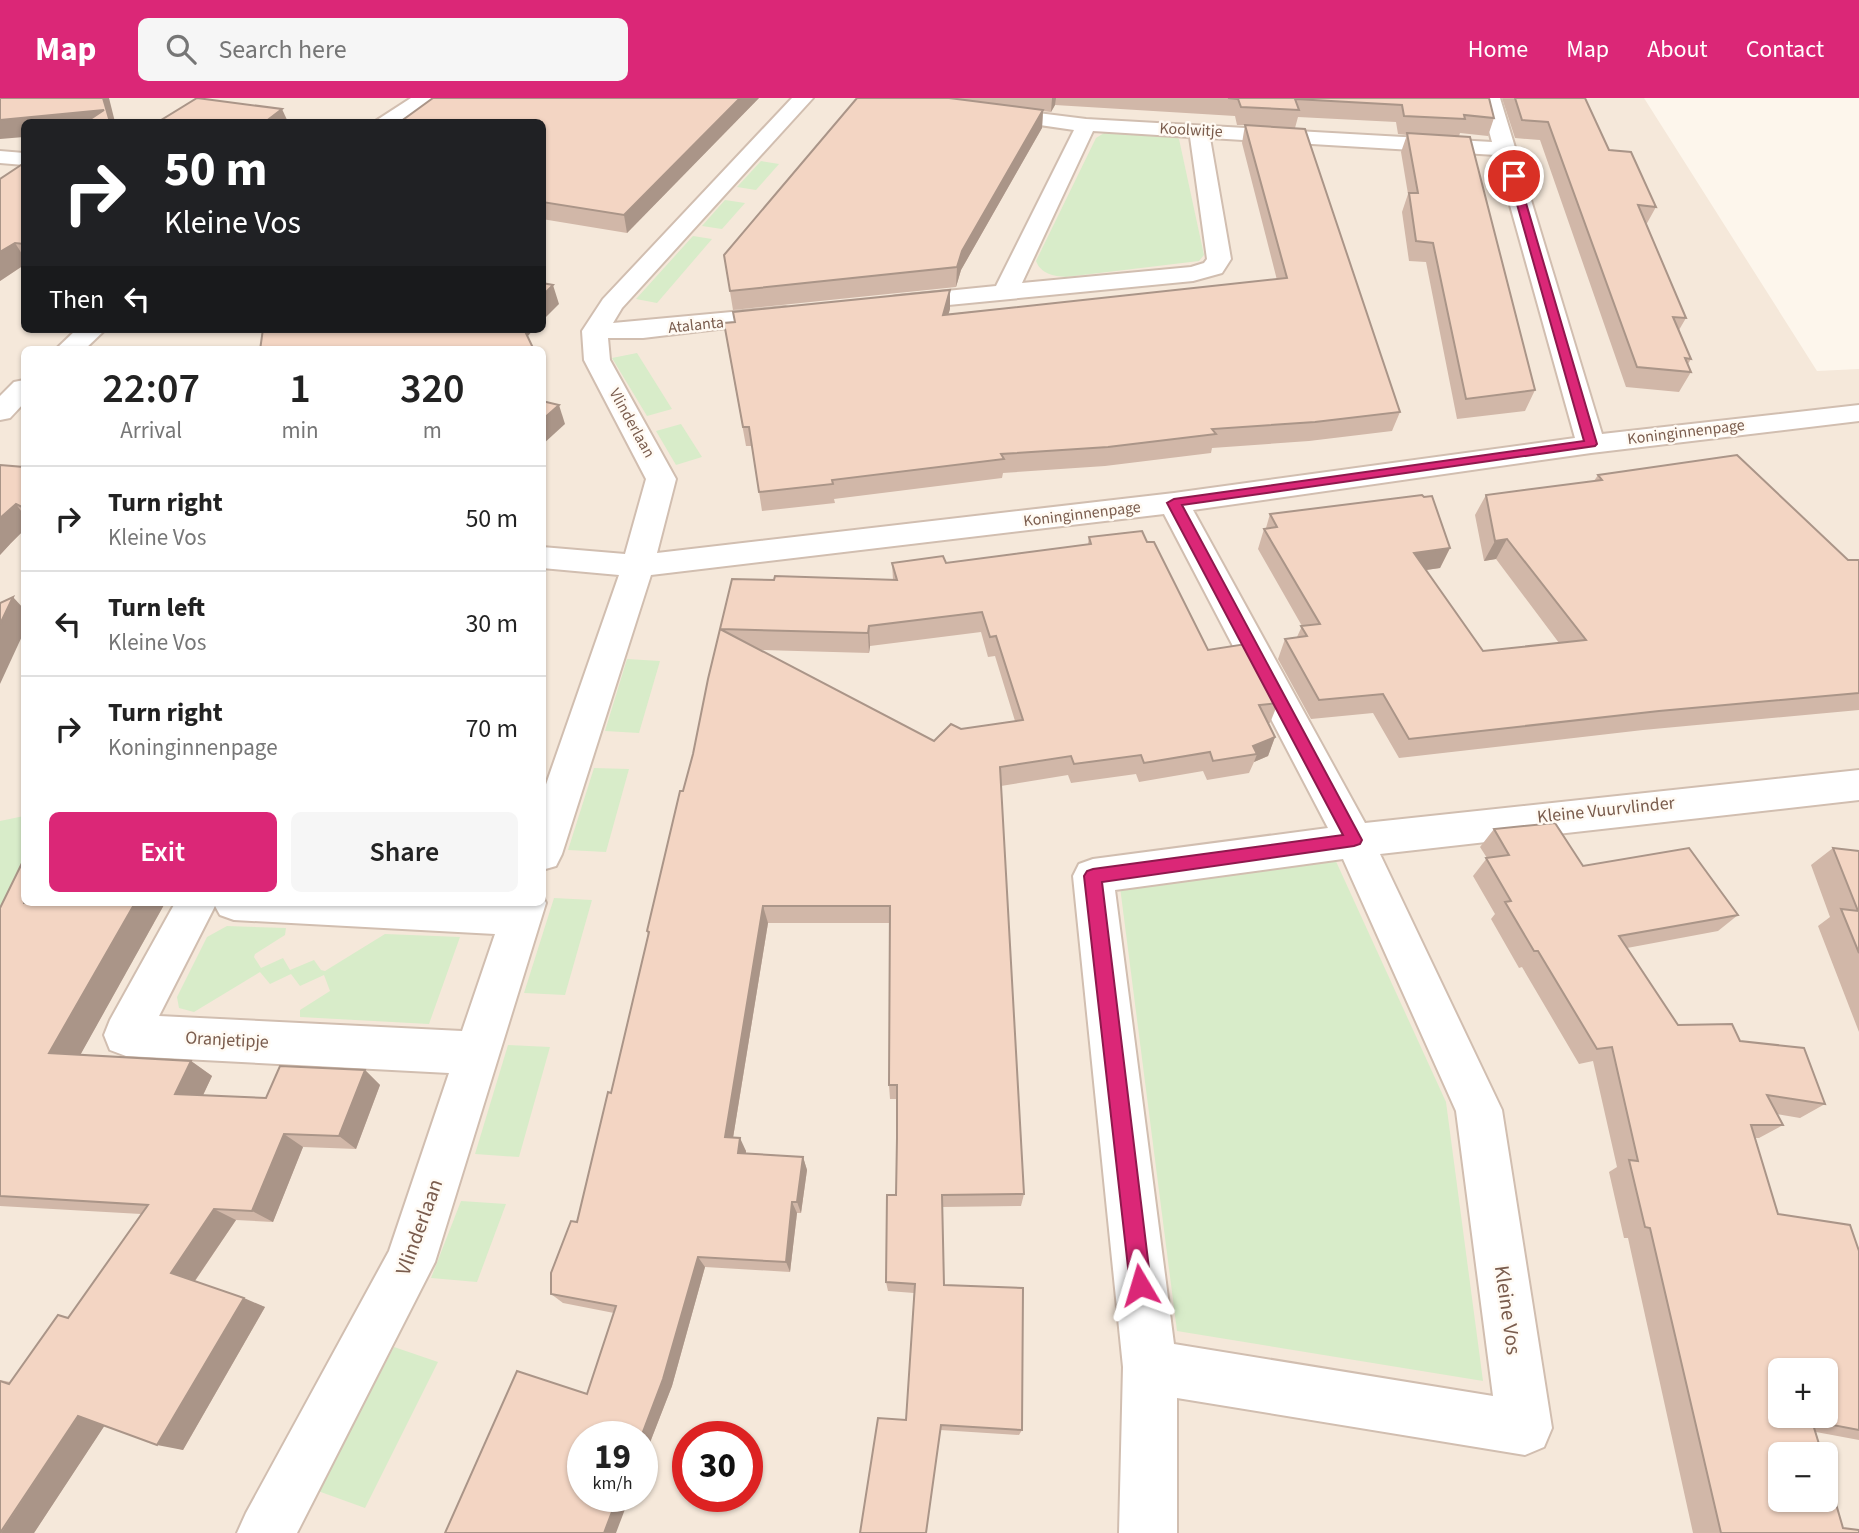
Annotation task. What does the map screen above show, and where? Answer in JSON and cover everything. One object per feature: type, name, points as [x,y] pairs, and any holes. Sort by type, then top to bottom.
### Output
[{"type":"street","points":[[389,119],[425,98]]},
{"type":"street","points":[[595,331],[612,304],[803,98]]},
{"type":"street","points":[[1490,98],[1591,444]]},
{"type":"street","name":"Koolwitje","points":[[975,111],[1086,125],[1506,149]]},
{"type":"street","points":[[1006,291],[1086,125]]},
{"type":"street","points":[[872,306],[1193,274],[1213,268],[1219,260],[1200,149],[1200,131]]},
{"type":"street","points":[[0,157],[21,159]]},
{"type":"street","name":"Atalanta","points":[[595,331],[643,330],[804,313]]},
{"type":"street","name":"Vlinderlaan","points":[[546,842],[638,566],[661,479],[597,360],[593,347],[595,331]]},
{"type":"street","points":[[73,346],[88,333]]},
{"type":"street","points":[[0,412],[21,392]]},
{"type":"street","name":"Koninginnenpage","points":[[546,556],[638,566],[1174,503],[1591,444],[1859,413]]},
{"type":"street","name":"Kleine Vos","points":[[1150,1367],[1525,1429],[1479,1110],[1354,840],[1174,503]]},
{"type":"street","name":"Kleine Vuurvlinder","points":[[1354,840],[1636,806],[1859,785]]},
{"type":"street","points":[[1147,1533],[1150,1367],[1093,876],[1354,840]]},
{"type":"street","name":"Oranjetipje","points":[[194,906],[126,1035],[477,1053]]},
{"type":"street","points":[[343,906],[524,911]]},
{"type":"street","name":"Vlinderlaan","points":[[266,1533],[410,1262],[524,911]]},
{"type":"shaded area","points":[[0,98],[1644,98],[1817,371],[1859,369],[1859,1533],[0,1533]]},
{"type":"green space","points":[[1109,130],[1169,135],[1179,139],[1204,255],[1199,261],[1066,277],[1048,274],[1038,265],[1036,261],[1096,138]]},
{"type":"green space","points":[[761,161],[779,164],[756,190],[737,187]]},
{"type":"green space","points":[[725,200],[745,203],[722,229],[702,226]]},
{"type":"green space","points":[[693,236],[712,239],[657,303],[636,299]]},
{"type":"green space","points":[[637,353],[672,409],[647,416],[612,358]]},
{"type":"green space","points":[[681,424],[702,457],[676,465],[656,431]]},
{"type":"green space","points":[[627,659],[660,661],[639,733],[605,731]]},
{"type":"green space","points":[[594,768],[629,769],[606,852],[568,850]]},
{"type":"green space","points":[[21,817],[22,906],[0,950],[0,821]]},
{"type":"green space","points":[[1334,857],[1446,1102],[1483,1381],[1177,1331],[1120,887]]},
{"type":"green space","points":[[554,898],[592,900],[565,995],[524,993]]},
{"type":"green space","points":[[227,926],[286,928],[285,935],[254,957],[261,968],[283,958],[290,970],[314,960],[321,970],[325,971],[385,934],[460,937],[429,1024],[300,1017],[300,1010],[330,991],[324,975],[300,986],[291,974],[270,984],[260,972],[194,1012],[179,1008],[177,997],[207,937]]},
{"type":"green space","points":[[508,1045],[550,1047],[519,1157],[475,1154]]},
{"type":"green space","points":[[461,1201],[506,1204],[477,1282],[431,1278]]},
{"type":"green space","points":[[394,1347],[438,1362],[365,1508],[318,1491]]},
{"type":"building","points":[[0,98],[103,98],[109,119],[90,119],[104,110],[0,120]]},
{"type":"building","points":[[197,98],[282,109],[269,119],[163,119]]},
{"type":"building","points":[[433,98],[740,98],[624,215],[546,203],[546,119],[404,119]]},
{"type":"building","points":[[857,98],[949,98],[1043,110],[962,251],[957,267],[730,291],[724,255]]},
{"type":"building","points":[[1228,98],[1489,98],[1494,118],[1464,115],[1465,119],[1404,116],[1402,105],[1295,99],[1299,110],[1241,107],[1238,99]]},
{"type":"building","points":[[1515,98],[1585,98],[1609,150],[1631,152],[1656,207],[1638,205],[1686,318],[1673,317],[1691,359],[1685,358],[1691,372],[1637,367],[1548,122],[1522,120]]},
{"type":"building","points":[[1245,125],[1305,129],[1400,412],[1315,422],[1212,429],[1216,434],[1108,447],[1001,454],[1004,459],[832,480],[833,484],[759,492],[749,427],[743,427],[724,323],[735,322],[733,312],[950,290],[943,315],[1287,278]]},
{"type":"building","points":[[1407,133],[1470,137],[1535,390],[1466,399],[1433,243],[1416,241],[1409,193],[1418,193]]},
{"type":"building","points":[[21,165],[21,244],[15,243],[0,252],[0,179]]},
{"type":"building","points":[[262,333],[526,333],[532,346],[261,346]]},
{"type":"building","points":[[546,402],[559,405],[546,416]]},
{"type":"building","points":[[1737,455],[1848,560],[1859,560],[1859,693],[1659,711],[1409,739],[1383,694],[1319,700],[1285,639],[1307,636],[1301,626],[1320,624],[1264,529],[1277,527],[1270,514],[1432,496],[1450,548],[1414,553],[1483,651],[1586,640],[1507,539],[1495,541],[1486,495],[1602,480],[1598,475]]},
{"type":"building","points":[[0,465],[21,467],[21,506],[16,504],[0,518]]},
{"type":"building","points":[[1142,531],[1147,542],[1154,542],[1208,650],[1246,644],[1278,703],[1259,705],[1275,737],[1253,746],[1257,754],[1213,761],[1210,752],[1144,763],[1141,755],[1074,764],[1071,756],[1000,767],[1024,1194],[942,1195],[944,1285],[1023,1288],[1022,1430],[941,1425],[926,1533],[860,1533],[878,1418],[906,1420],[915,1284],[886,1282],[887,1195],[896,1195],[897,1138],[897,1085],[889,1085],[890,906],[763,906],[725,1137],[740,1138],[738,1153],[803,1157],[797,1202],[792,1202],[786,1262],[698,1257],[663,1379],[647,1421],[567,1421],[567,1512],[612,1512],[604,1533],[445,1533],[517,1371],[587,1394],[616,1306],[551,1294],[551,1273],[571,1221],[577,1222],[608,1092],[611,1093],[680,791],[683,791],[693,754],[708,679],[720,629],[732,579],[774,580],[775,576],[897,580],[892,563],[943,556],[946,563],[1091,544],[1089,537]],"holes":[[[982,612],[990,637],[996,636],[1023,720],[961,729],[951,724],[934,741],[720,629],[868,633],[869,626]]]},
{"type":"building","points":[[13,597],[0,624],[0,603]]},
{"type":"building","points":[[1555,823],[1583,866],[1689,848],[1738,915],[1619,936],[1678,1025],[1732,1024],[1740,1041],[1804,1048],[1825,1104],[1767,1095],[1783,1125],[1751,1125],[1778,1214],[1850,1225],[1859,1251],[1859,1430],[1838,1426],[1838,1358],[1768,1358],[1768,1428],[1814,1428],[1818,1442],[1768,1442],[1768,1512],[1838,1511],[1843,1528],[1859,1530],[1859,1533],[1721,1533],[1650,1228],[1645,1227],[1629,1160],[1638,1161],[1612,1047],[1597,1049],[1505,902],[1511,901],[1486,858],[1509,855],[1494,829]]},
{"type":"building","points":[[1833,848],[1859,851],[1859,953],[1841,909],[1858,911]]},
{"type":"building","points":[[21,865],[21,906],[133,906],[49,1053],[191,1061],[175,1094],[266,1098],[280,1066],[365,1070],[339,1136],[284,1134],[252,1211],[214,1209],[171,1273],[244,1298],[157,1445],[78,1416],[0,1533],[0,1381],[9,1384],[58,1315],[68,1318],[148,1205],[0,1196],[0,908]]},
{"type":"route","points":[[1140,1285],[1093,876],[1354,840],[1174,503],[1591,444],[1514,176]]}]
